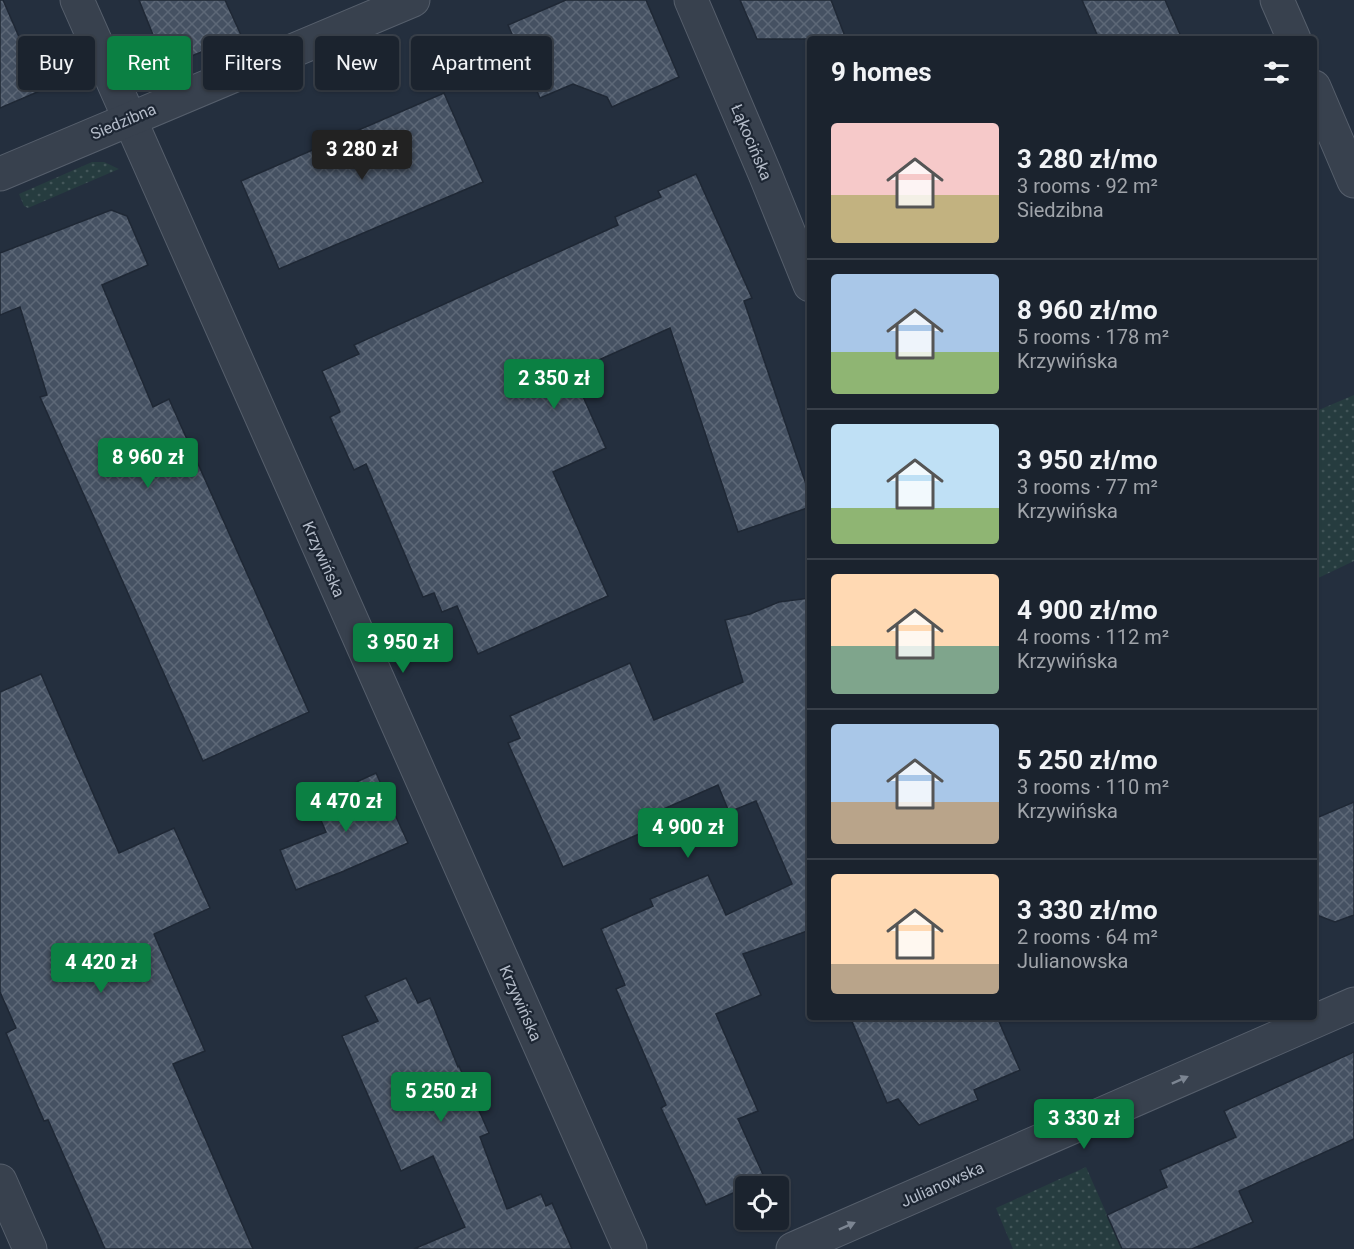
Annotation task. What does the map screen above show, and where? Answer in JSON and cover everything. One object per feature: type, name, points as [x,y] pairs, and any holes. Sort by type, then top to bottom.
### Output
[{"type":"street","name":"Krzywińska","points":[[77,0],[630,1249]]},
{"type":"street","name":"Siedzibna","points":[[0,174],[413,0]]},
{"type":"street","name":"Łąkocińska","points":[[691,0],[807,278]]},
{"type":"street","points":[[1277,0],[1293,36]]},
{"type":"street","points":[[1317,94],[1354,181]]},
{"type":"street","name":"Julianowska","points":[[793,1249],[1354,1004]]},
{"type":"street","points":[[0,1181],[30,1249]]},
{"type":"green space","points":[[92,162],[104,162],[119,169],[28,208],[24,206],[19,194]]},
{"type":"green space","points":[[1354,395],[1354,561],[1317,579],[1317,411]]},
{"type":"green space","points":[[1086,1167],[1122,1249],[1013,1249],[996,1208]]},
{"type":"building","points":[[0,0],[3,0],[19,36],[18,90],[42,90],[0,108]]},
{"type":"building","points":[[139,0],[225,0],[241,35],[203,36],[203,51],[191,56],[191,36],[154,36]]},
{"type":"building","points":[[566,0],[646,0],[679,77],[612,107],[607,97],[573,84],[540,98],[536,90],[552,90],[552,36],[513,36],[508,25]]},
{"type":"building","points":[[740,0],[831,0],[845,36],[807,36],[807,39],[757,39]]},
{"type":"building","points":[[1082,0],[1165,0],[1181,36],[1098,36]]},
{"type":"building","points":[[444,93],[483,182],[279,269],[241,181]]},
{"type":"building","points":[[696,174],[752,298],[744,301],[807,487],[807,508],[738,532],[670,328],[572,372],[606,448],[553,472],[608,596],[478,654],[457,606],[442,612],[434,593],[423,597],[366,464],[354,470],[330,417],[340,412],[322,371],[359,354],[354,345],[618,225],[615,217],[661,197],[658,191]]},
{"type":"building","points":[[111,210],[127,216],[148,265],[102,285],[153,407],[169,399],[309,712],[203,761],[40,397],[47,395],[20,307],[0,315],[0,253]]},
{"type":"building","points":[[807,598],[807,931],[743,954],[761,995],[716,1014],[758,1111],[738,1119],[764,1176],[735,1176],[735,1192],[706,1205],[661,1108],[666,1105],[616,989],[625,985],[601,929],[653,906],[650,899],[708,875],[726,915],[792,884],[756,801],[729,812],[718,785],[641,819],[646,831],[563,867],[508,743],[520,738],[510,716],[630,663],[654,720],[743,682],[725,620],[750,614],[779,602]]},
{"type":"building","points":[[41,674],[119,853],[174,828],[210,908],[154,934],[205,1051],[173,1064],[253,1249],[105,1249],[48,1120],[44,1121],[6,1033],[16,1028],[0,992],[0,692]]},
{"type":"building","points":[[376,773],[408,843],[296,890],[280,850],[326,832],[313,802]]},
{"type":"building","points":[[1354,802],[1354,915],[1335,922],[1317,915],[1317,818]]},
{"type":"building","points":[[406,978],[418,1003],[430,998],[458,1067],[489,1133],[480,1137],[507,1209],[541,1194],[546,1206],[552,1203],[572,1249],[414,1249],[465,1227],[433,1156],[401,1171],[342,1036],[378,1021],[365,996]]},
{"type":"building","points":[[851,1020],[998,1020],[1020,1070],[974,1090],[978,1100],[919,1125],[898,1099],[887,1103]]},
{"type":"building","points":[[1354,1052],[1354,1139],[1239,1191],[1253,1222],[1192,1249],[1122,1249],[1107,1215],[1167,1187],[1160,1170],[1236,1137],[1224,1111]]}]
